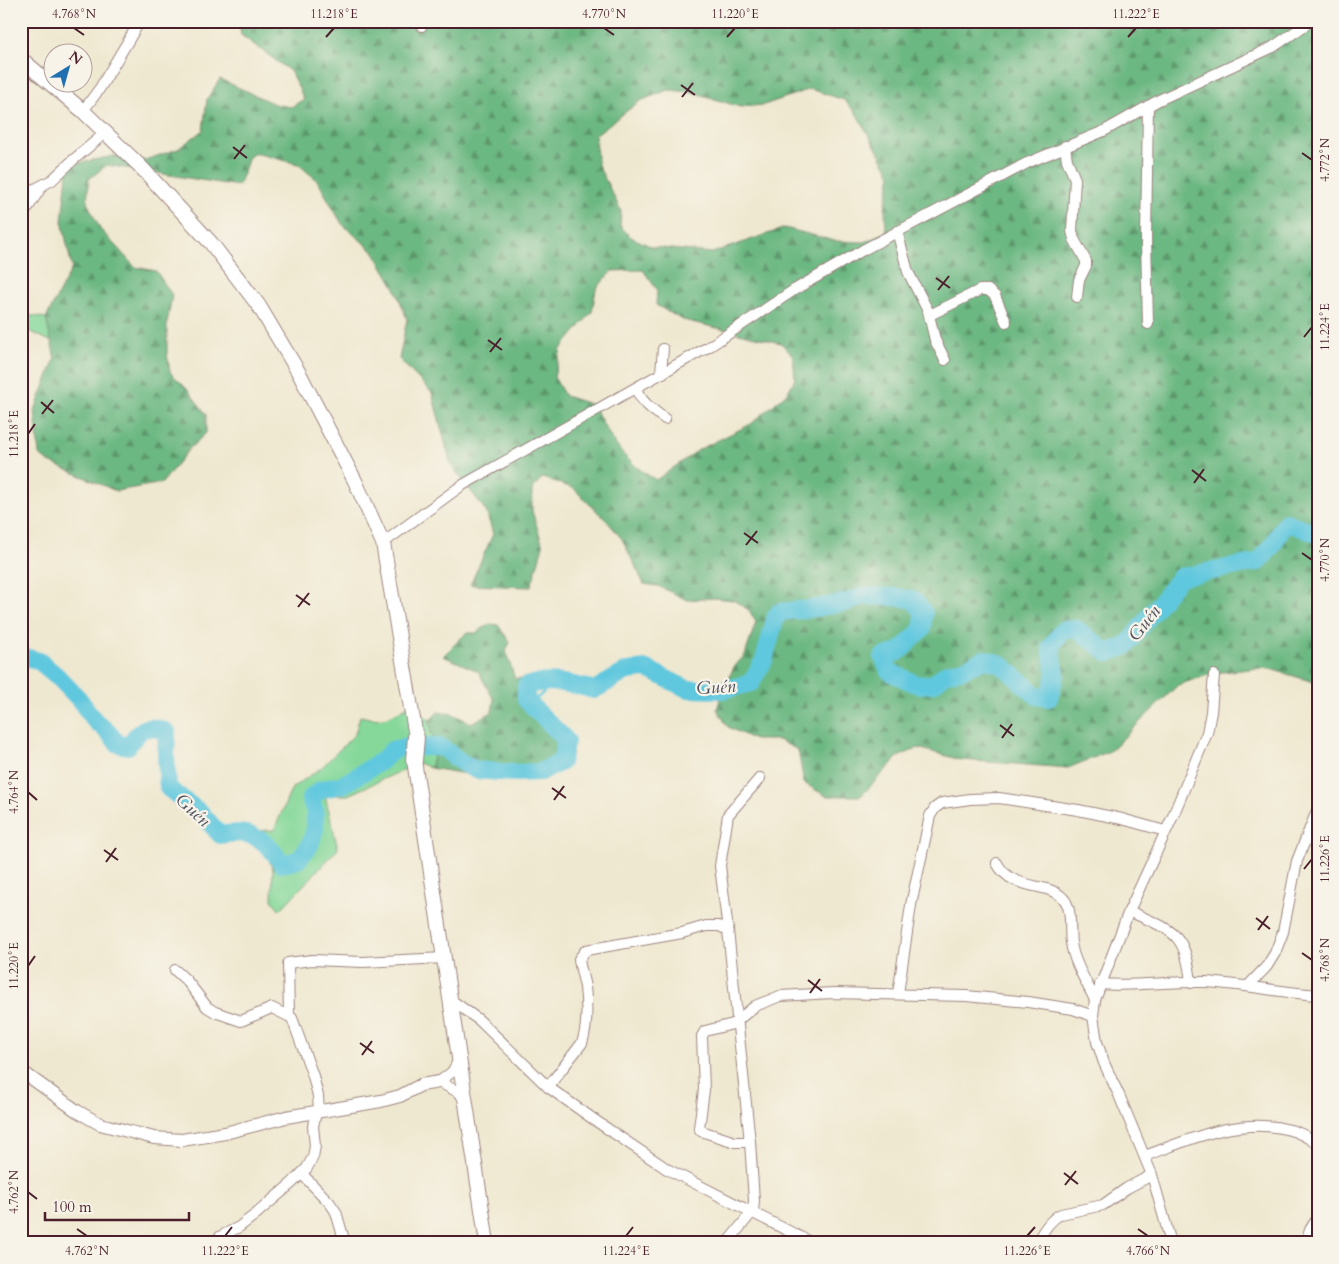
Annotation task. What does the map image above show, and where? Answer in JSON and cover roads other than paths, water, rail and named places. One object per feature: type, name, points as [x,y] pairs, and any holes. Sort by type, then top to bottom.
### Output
[{"type":"main road","points":[[21,59],[83,111],[140,166],[211,243],[259,306],[299,373],[355,482],[383,543],[416,737],[414,760],[486,1243]]},
{"type":"street","points":[[83,111],[100,88],[140,21]]},
{"type":"street","points":[[383,543],[461,486],[710,346],[794,290],[898,231],[1020,166],[1104,131],[1148,106],[1273,47],[1311,21]]},
{"type":"street","points":[[1148,106],[1146,248],[1148,324]]},
{"type":"street","points":[[21,193],[42,185],[60,173],[105,134]]},
{"type":"street","points":[[1065,146],[1066,160],[1075,179],[1072,231],[1074,239],[1086,261],[1086,266],[1077,287],[1076,297]]},
{"type":"street","points":[[21,218],[42,185]]},
{"type":"street","points":[[898,231],[908,272],[930,314],[935,340],[945,360]]},
{"type":"street","points":[[930,314],[980,290],[988,290],[996,296],[1006,322]]},
{"type":"street","points":[[663,349],[663,373]]},
{"type":"street","points":[[636,389],[649,407],[665,419]]},
{"type":"street","points":[[1171,1243],[1145,1156],[1104,1063],[1097,1042],[1093,1016],[1100,984],[1129,911],[1177,807],[1207,733],[1210,722],[1214,675]]},
{"type":"street","points":[[727,1243],[753,1211],[754,1201],[738,1019],[720,866],[728,815],[760,778]]},
{"type":"street","points":[[898,994],[911,905],[930,816],[935,808],[942,803],[970,799],[999,798],[1096,814],[1165,831]]},
{"type":"street","points":[[1248,986],[1267,966],[1275,953],[1283,932],[1297,860],[1318,808]]},
{"type":"street","points":[[997,863],[1005,874],[1022,883],[1051,890],[1065,899],[1069,909],[1072,945],[1077,964],[1095,1000]]},
{"type":"street","points":[[1129,911],[1168,929],[1181,942],[1189,961],[1191,983]]},
{"type":"street","points":[[548,1087],[582,1043],[585,1035],[586,1003],[579,959],[586,950],[682,933],[706,926],[720,926],[728,930]]},
{"type":"street","points":[[289,1016],[288,963],[312,960],[363,962],[444,958]]},
{"type":"street","points":[[175,970],[188,981],[207,1007],[215,1012],[241,1021],[272,1008],[292,1018],[307,1056],[318,1096],[318,1112],[312,1126],[315,1146],[313,1157],[302,1174],[239,1228],[221,1236],[212,1243]]},
{"type":"street","points":[[1100,984],[1123,986],[1191,983],[1233,984],[1318,995]]},
{"type":"street","points":[[750,1142],[735,1142],[701,1131],[699,1128],[704,1090],[703,1033],[733,1024],[755,1006],[780,996],[833,993],[966,996],[1028,1002],[1073,1009],[1093,1016]]},
{"type":"street","points":[[450,1000],[479,1020],[548,1087],[667,1169],[753,1211],[812,1243]]},
{"type":"street","points":[[21,1074],[27,1075],[77,1111],[100,1124],[154,1138],[182,1140],[225,1133],[286,1117],[400,1096],[422,1085],[439,1082],[452,1072],[459,1060]]},
{"type":"street","points":[[439,1082],[460,1093],[465,1102]]},
{"type":"street","points":[[1145,1156],[1222,1129],[1244,1126],[1292,1130],[1318,1144]]},
{"type":"street","points":[[302,1174],[330,1203],[336,1212],[345,1243]]},
{"type":"street","points":[[1036,1243],[1055,1217],[1103,1205],[1127,1188],[1152,1175]]},
{"type":"street","points":[[1306,1243],[1310,1230],[1318,1216]]},
{"type":"waterway","name":"Guén","points":[[21,656],[39,661],[57,676],[79,699],[94,720],[118,744],[128,746],[140,731],[148,728],[167,732],[168,788],[202,814],[220,835],[240,833],[256,838],[270,848],[282,864],[298,860],[310,845],[315,829],[315,811],[310,799],[320,790],[344,784],[383,760],[392,750],[406,747],[441,747],[464,764],[476,770],[513,773],[540,772],[561,762],[566,740],[526,700],[526,686],[552,682],[594,690],[627,671],[647,669],[687,689],[723,690],[751,683],[764,660],[776,616],[779,612],[848,602],[864,596],[898,597],[914,600],[924,613],[922,629],[900,651],[883,657],[890,672],[918,685],[933,684],[946,673],[964,669],[984,659],[1001,664],[1037,696],[1049,698],[1056,674],[1051,647],[1063,630],[1077,629],[1108,653],[1126,646],[1180,577],[1259,562],[1272,546],[1286,522],[1318,534]]},
{"type":"waterway","points":[[526,700],[540,696],[549,683]]}]
